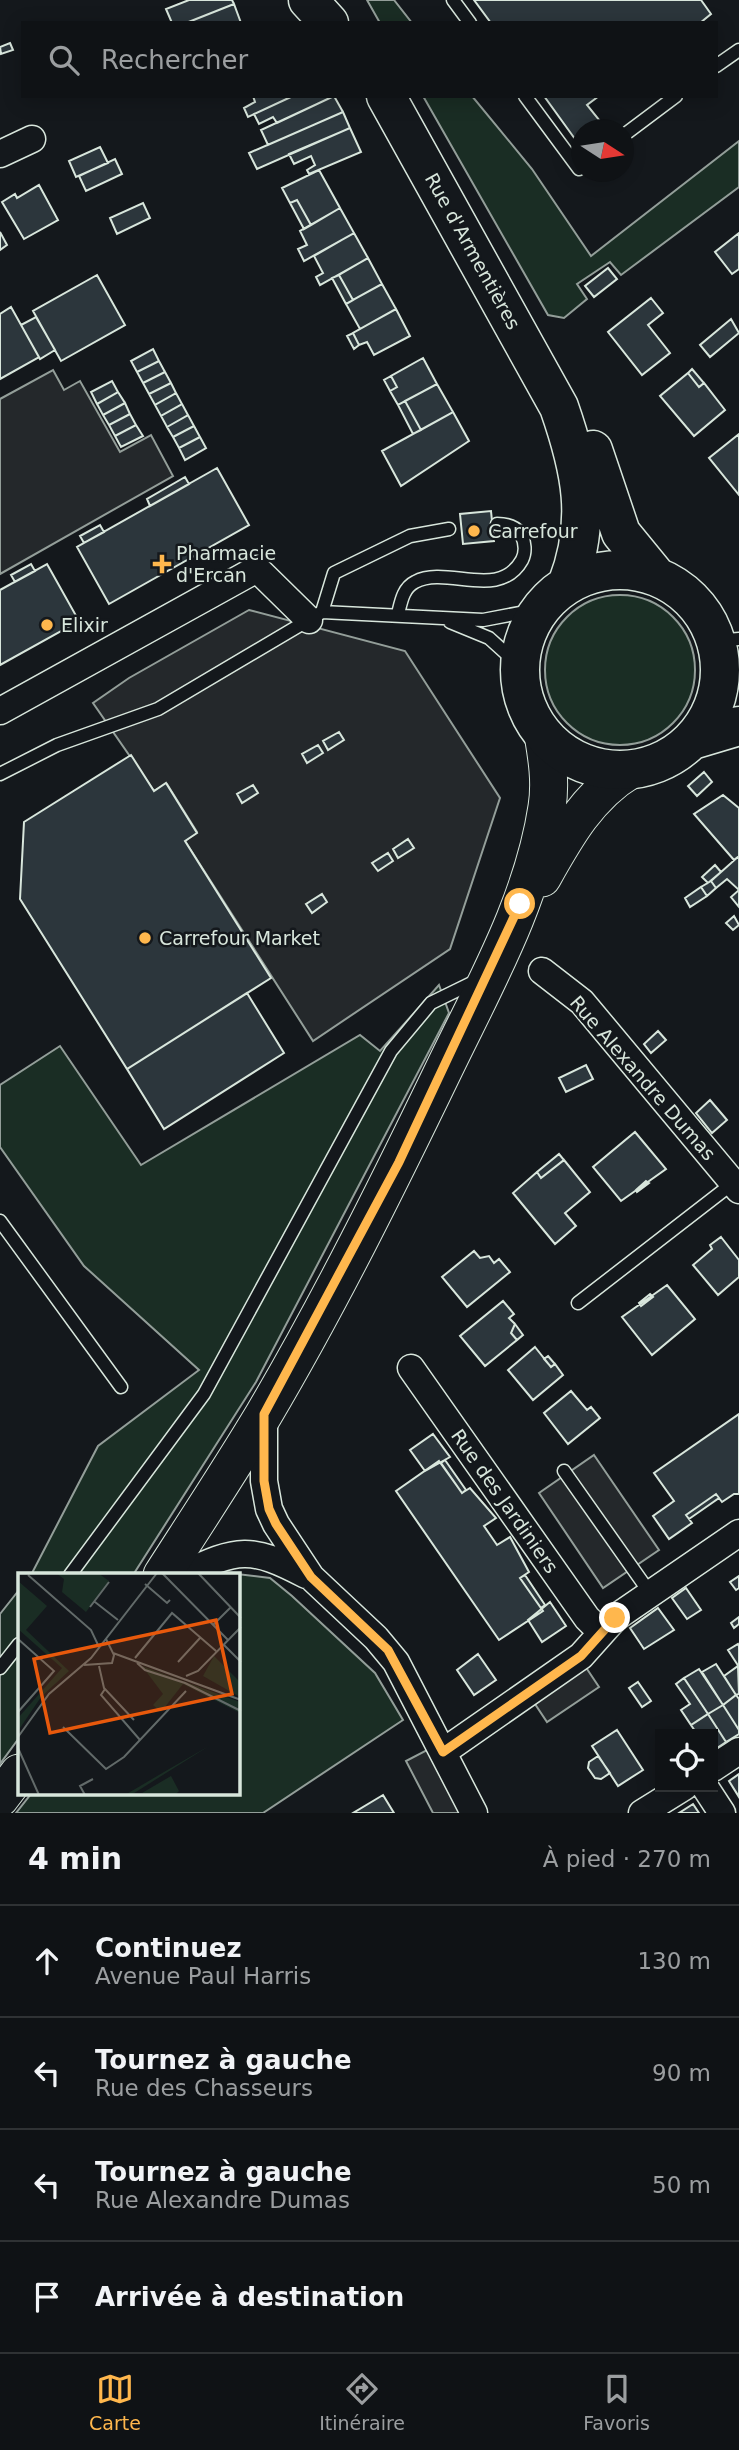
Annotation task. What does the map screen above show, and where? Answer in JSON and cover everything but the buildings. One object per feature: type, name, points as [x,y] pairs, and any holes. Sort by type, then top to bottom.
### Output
[{"type":"main road","points":[[308,0],[327,21]]},
{"type":"main road","name":"Rue d'Armentières","points":[[387,98],[559,407],[575,457],[583,515],[582,541],[554,597]]},
{"type":"main road","name":"Rue d'Armentières","points":[[559,407],[582,432],[596,456],[621,533],[657,577]]},
{"type":"main road","points":[[692,740],[712,709],[728,656],[705,618],[689,598],[657,577],[631,571],[604,571],[554,597],[528,630],[520,666],[528,709],[543,734],[575,760],[602,769],[630,770],[663,761],[692,740],[739,726]]},
{"type":"main road","points":[[505,943],[530,875],[546,814],[549,774],[543,734]]},
{"type":"main road","points":[[163,1573],[264,1414],[373,1214],[505,943],[583,810],[606,786],[630,770]]},
{"type":"main road","points":[[0,1798],[18,1774]]},
{"type":"street","points":[[0,154],[32,139]]},
{"type":"street","points":[[0,710],[257,569],[316,616]]},
{"type":"street","name":"Rue Alexandre Dumas","points":[[542,971],[582,1002],[736,1187]]},
{"type":"street","name":"Rue des Jardiniers","points":[[411,1368],[587,1618],[601,1632]]},
{"type":"street","points":[[264,1414],[264,1481],[269,1509],[287,1543],[311,1577],[388,1650],[474,1813]]},
{"type":"street","points":[[443,1752],[581,1656],[601,1632],[650,1593],[739,1533]]},
{"type":"street","points":[[186,1573],[214,1560],[255,1553],[311,1577]]},
{"type":"street","points":[[718,1765],[739,1751]]},
{"type":"street","points":[[642,1813],[676,1792]]},
{"type":"street","points":[[708,1792],[722,1813]]},
{"type":"lane","points":[[453,0],[469,21]]},
{"type":"lane","points":[[718,65],[739,50]]},
{"type":"lane","points":[[526,98],[571,158]]},
{"type":"lane","points":[[634,128],[673,98]]},
{"type":"lane","points":[[398,614],[405,590],[414,582],[439,577],[491,581],[517,566],[525,551],[523,537],[512,526],[497,524]]},
{"type":"lane","points":[[316,616],[334,573],[410,536],[449,529]]},
{"type":"lane","points":[[0,774],[57,745],[158,709],[316,616],[398,614],[440,619],[495,619],[554,597]]},
{"type":"lane","points":[[440,619],[489,638],[520,666]]},
{"type":"lane","points":[[71,1573],[204,1394],[403,1033],[431,1003],[489,976]]},
{"type":"lane","points":[[578,1303],[736,1187]]},
{"type":"lane","points":[[0,1221],[121,1387]]},
{"type":"lane","points":[[564,1471],[650,1593]]},
{"type":"lane","points":[[0,1668],[18,1645]]},
{"type":"green space","points":[[367,0],[394,0],[410,21],[379,21]]},
{"type":"green space","points":[[424,98],[474,98],[532,169],[591,256],[739,141],[739,187],[621,275],[610,262],[577,284],[587,299],[564,318],[548,315]]},
{"type":"green space","points":[[620,595],[649,600],[673,617],[690,641],[695,670],[690,699],[673,723],[649,740],[620,745],[591,740],[567,723],[550,699],[545,670],[550,641],[567,617],[591,600]]},
{"type":"green space","points":[[439,985],[449,1013],[256,1382],[134,1573],[32,1573],[98,1446],[199,1370],[84,1266],[0,1147],[0,1085],[60,1046],[141,1165],[360,1035],[380,1051]]},
{"type":"green space","points":[[240,1574],[270,1578],[292,1596],[375,1673],[403,1720],[263,1813],[16,1813],[29,1796],[240,1796]]},
{"type":"green space","points":[[18,1591],[18,1739],[0,1764],[0,1614]]},
{"type":"shaded area","points":[[53,370],[64,390],[80,381],[120,452],[151,435],[173,476],[0,574],[0,399]]},
{"type":"shaded area","points":[[249,610],[405,651],[500,798],[450,949],[313,1041],[185,841],[197,832],[167,784],[154,791],[93,703],[129,678]]},
{"type":"shaded area","points":[[594,1455],[659,1550],[603,1588],[539,1493]]},
{"type":"shaded area","points":[[585,1666],[599,1687],[547,1722],[533,1701]]},
{"type":"shaded area","points":[[427,1750],[460,1811],[457,1813],[433,1813],[406,1761]]},
{"type":"place","name":"Carrefour","points":[[474,531]]},
{"type":"place","name":"Pharmacie d'Ercan","points":[[162,564]]},
{"type":"place","name":"Elixir","points":[[47,625]]},
{"type":"place","name":"Carrefour Market","points":[[145,938]]},
{"type":"route","points":[[520,904],[505,943],[373,1214],[264,1414],[264,1481],[269,1509],[287,1543],[311,1577],[388,1650],[405,1676],[443,1752],[581,1656],[615,1618]]}]
